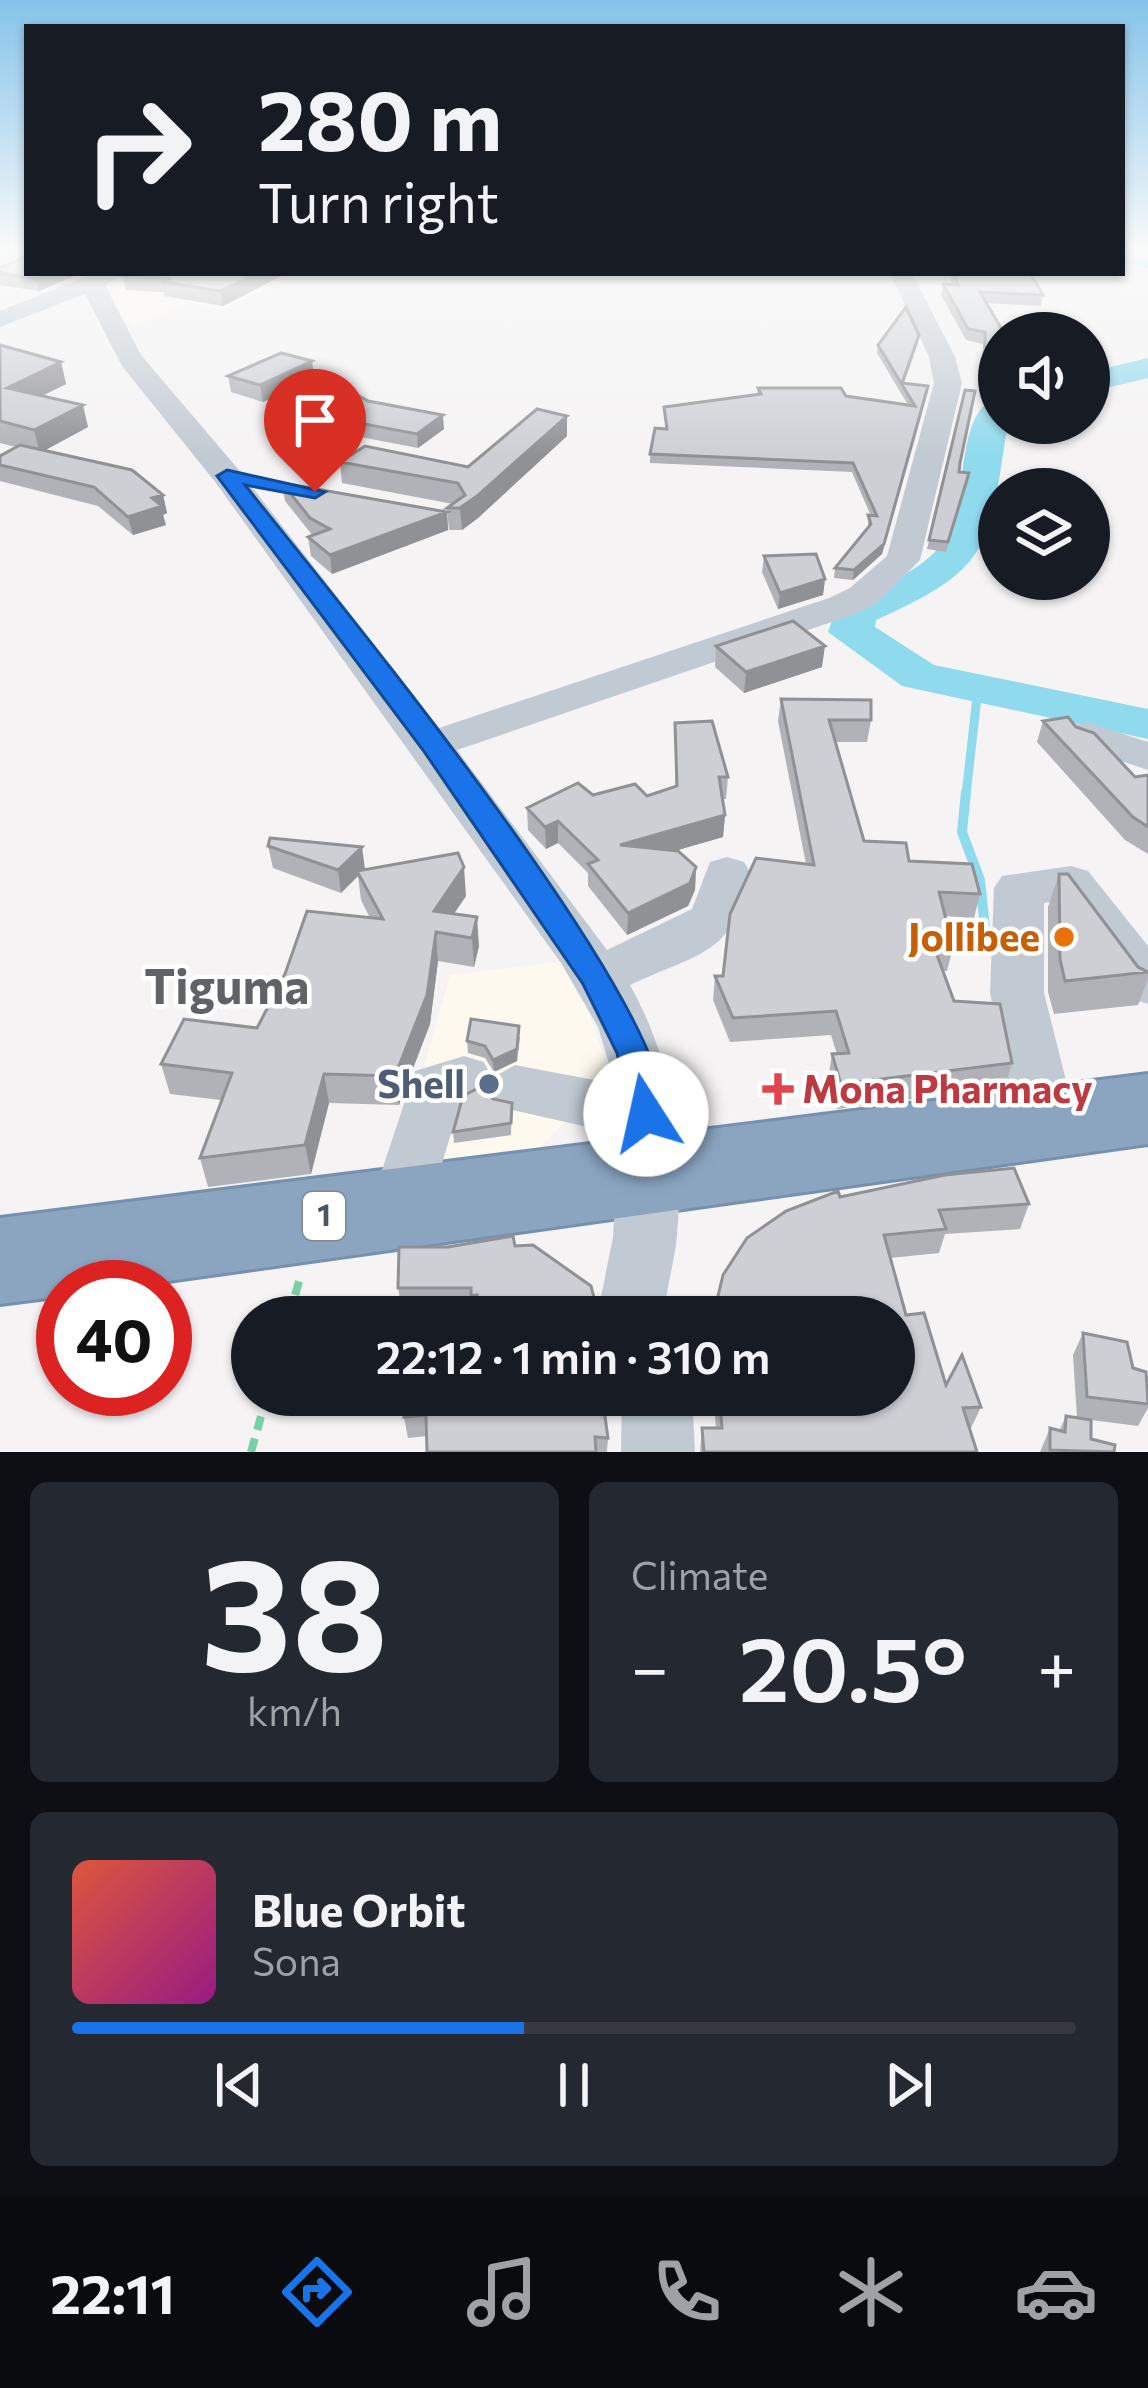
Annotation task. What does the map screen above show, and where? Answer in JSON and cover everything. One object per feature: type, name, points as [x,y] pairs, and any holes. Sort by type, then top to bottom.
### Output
[{"type":"highway","name":"1","points":[[0,1261],[1046,1120],[1145,1112]]},
{"type":"street","points":[[107,321],[107,330],[227,476],[433,744],[597,977],[635,1053],[654,1296]]},
{"type":"street","points":[[433,744],[863,596],[903,560],[948,383],[942,357],[924,321]]},
{"type":"street","points":[[227,476],[271,484]]},
{"type":"street","points":[[1086,736],[1148,757]]},
{"type":"street","points":[[597,977],[701,930],[715,918],[727,874]]},
{"type":"street","points":[[1046,1120],[1017,993],[1018,888],[1071,883],[1148,984]]},
{"type":"street","points":[[401,1206],[434,1088],[489,1084],[646,1177]]},
{"type":"street","points":[[631,1296],[646,1177]]},
{"type":"street","points":[[630,1416],[630,1452]]},
{"type":"street","points":[[657,1416],[658,1452]]},
{"type":"path","points":[[250,1452],[261,1416]]},
{"type":"shaded area","points":[[570,960],[611,1077],[528,1159],[391,1183],[450,975]]},
{"type":"building","points":[[896,321],[912,321],[919,335],[902,383],[928,386],[884,544],[854,570],[835,568],[871,524],[868,515],[877,516],[853,463],[650,454],[655,428],[667,429],[664,407],[761,394],[758,388],[841,388],[846,396],[915,406],[878,345]]},
{"type":"building","points":[[963,321],[978,321],[978,331],[968,329]]},
{"type":"building","points":[[0,345],[61,362],[7,388],[83,405],[34,430],[0,421]]},
{"type":"building","points":[[281,353],[312,361],[260,385],[228,376]]},
{"type":"building","points":[[342,386],[368,401],[443,415],[417,434],[306,413]]},
{"type":"building","points":[[965,390],[975,391],[959,472],[969,473],[948,542],[929,540]]},
{"type":"building","points":[[537,409],[567,416],[460,508],[447,508],[465,495],[458,483],[340,462],[365,446],[468,467]]},
{"type":"building","points":[[20,445],[132,470],[163,495],[152,498],[162,506],[128,517],[94,487],[0,465],[0,456]]},
{"type":"building","points":[[282,483],[447,512],[330,555],[308,537],[330,529],[310,518]]},
{"type":"building","points":[[816,554],[825,579],[780,593],[764,556]]},
{"type":"building","points":[[793,621],[825,646],[746,672],[716,646]]},
{"type":"building","points":[[781,699],[871,700],[871,720],[829,720],[864,841],[906,843],[909,861],[972,864],[980,894],[939,892],[953,947],[934,947],[954,1001],[1000,1004],[1012,1063],[841,1084],[832,1054],[849,1053],[836,1011],[733,1018],[715,976],[723,976],[730,914],[756,858],[814,865]]},
{"type":"building","points":[[1068,717],[1076,727],[1094,733],[1135,777],[1148,775],[1148,827],[1133,817],[1043,721]]},
{"type":"building","points":[[712,721],[728,777],[719,777],[725,815],[620,845],[678,851],[696,867],[690,883],[628,913],[588,864],[598,860],[558,821],[545,827],[527,808],[578,783],[593,795],[635,784],[647,796],[677,786],[675,723]]},
{"type":"building","points":[[270,838],[362,847],[338,870],[268,846]]},
{"type":"building","points":[[458,853],[464,867],[434,911],[477,917],[472,938],[436,932],[427,995],[395,1076],[324,1074],[305,1145],[200,1158],[232,1073],[161,1064],[184,1019],[257,1028],[285,974],[307,911],[383,919],[357,871]]},
{"type":"building","points":[[1059,874],[1068,874],[1138,967],[1148,972],[1065,981],[1060,959]]},
{"type":"building","points":[[471,1019],[519,1026],[517,1049],[493,1060],[485,1046],[467,1041]]},
{"type":"building","points":[[484,1085],[493,1099],[512,1103],[511,1123],[453,1132],[463,1096]]},
{"type":"building","points":[[1014,1168],[1029,1204],[939,1210],[946,1229],[884,1235],[901,1296],[718,1296],[723,1275],[747,1238],[786,1211],[838,1191],[840,1197],[945,1175]]},
{"type":"building","points":[[513,1236],[515,1246],[533,1245],[591,1286],[594,1296],[471,1296],[471,1288],[398,1288],[399,1247],[448,1247]]},
{"type":"building","points":[[924,1313],[946,1385],[962,1355],[981,1407],[963,1408],[977,1452],[704,1452],[702,1428],[722,1428],[721,1416],[915,1416],[915,1314]]},
{"type":"building","points":[[1083,1333],[1127,1342],[1133,1368],[1146,1372],[1148,1404],[1087,1397]]},
{"type":"building","points":[[426,1416],[605,1416],[608,1438],[595,1437],[596,1452],[427,1452]]},
{"type":"building","points":[[1066,1416],[1091,1420],[1091,1439],[1115,1445],[1114,1452],[1050,1450],[1050,1428],[1065,1432]]},
{"type":"waterway","points":[[1110,377],[1148,368]]},
{"type":"waterway","points":[[987,444],[969,536],[926,582],[854,613],[851,632],[919,676],[1148,724]]},
{"type":"waterway","points":[[966,795],[978,688]]},
{"type":"waterway","points":[[966,792],[962,832],[980,880],[987,947]]},
{"type":"place","name":"Jollibee","points":[[1064,937]]},
{"type":"place","name":"Shell","points":[[489,1084]]},
{"type":"place","name":"Mona Pharmacy","points":[[778,1089]]},
{"type":"district","name":"Tiguma","points":[[227,987]]},
{"type":"route","points":[[315,492],[227,476],[433,744],[597,977],[635,1053],[646,1114]]}]
